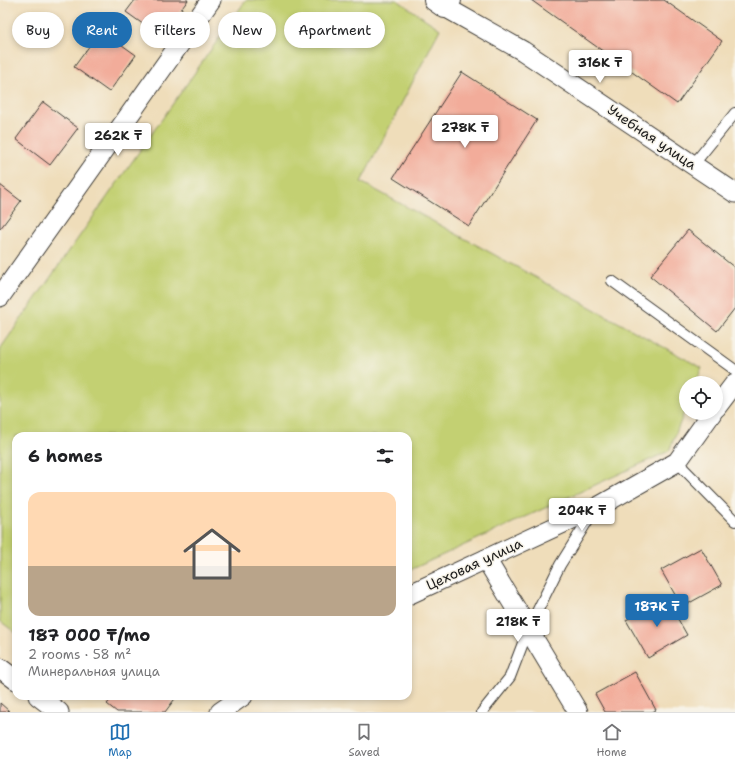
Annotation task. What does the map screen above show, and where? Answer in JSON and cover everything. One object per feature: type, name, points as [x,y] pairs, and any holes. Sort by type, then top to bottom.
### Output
[{"type":"street","points":[[0,297],[211,0]]},
{"type":"street","name":"Учебная улица","points":[[444,2],[522,51],[735,193]]},
{"type":"street","points":[[723,399],[735,383]]},
{"type":"street","name":"Цеховая улица","points":[[412,593],[596,508],[677,462],[707,420]]},
{"type":"street","points":[[486,559],[578,712]]},
{"type":"street","points":[[0,668],[12,677]]},
{"type":"street","points":[[44,700],[60,712]]},
{"type":"street","points":[[220,712],[237,700]]},
{"type":"lane","points":[[693,165],[735,113]]},
{"type":"lane","points":[[612,281],[735,370]]},
{"type":"lane","points":[[677,462],[735,521]]},
{"type":"lane","points":[[482,712],[510,677],[528,630],[560,565],[596,508]]},
{"type":"green space","points":[[246,0],[397,0],[440,29],[361,182],[702,368],[699,376],[679,376],[679,420],[681,420],[669,451],[412,569],[412,432],[12,432],[12,630],[0,621],[0,349],[218,40],[218,48],[276,48],[276,12],[238,12]]},
{"type":"building","points":[[135,0],[188,0],[179,12],[140,12],[140,22],[132,16],[132,12],[126,12]]},
{"type":"building","points":[[531,0],[664,0],[722,41],[677,104]]},
{"type":"building","points":[[88,48],[126,48],[136,55],[109,92],[74,67]]},
{"type":"building","points":[[462,72],[537,120],[469,226],[393,178]]},
{"type":"building","points":[[43,102],[78,128],[50,165],[16,139]]},
{"type":"building","points":[[0,185],[21,201],[0,229]]},
{"type":"building","points":[[688,230],[735,268],[735,308],[717,331],[650,276]]},
{"type":"building","points":[[701,548],[722,585],[682,607],[661,570]]},
{"type":"building","points":[[666,598],[687,635],[648,658],[626,620]]},
{"type":"building","points":[[635,672],[656,710],[652,712],[605,712],[595,694]]},
{"type":"building","points":[[110,700],[174,700],[165,712],[117,712],[107,704]]},
{"type":"building","points":[[0,703],[9,711],[8,712],[0,712]]}]
